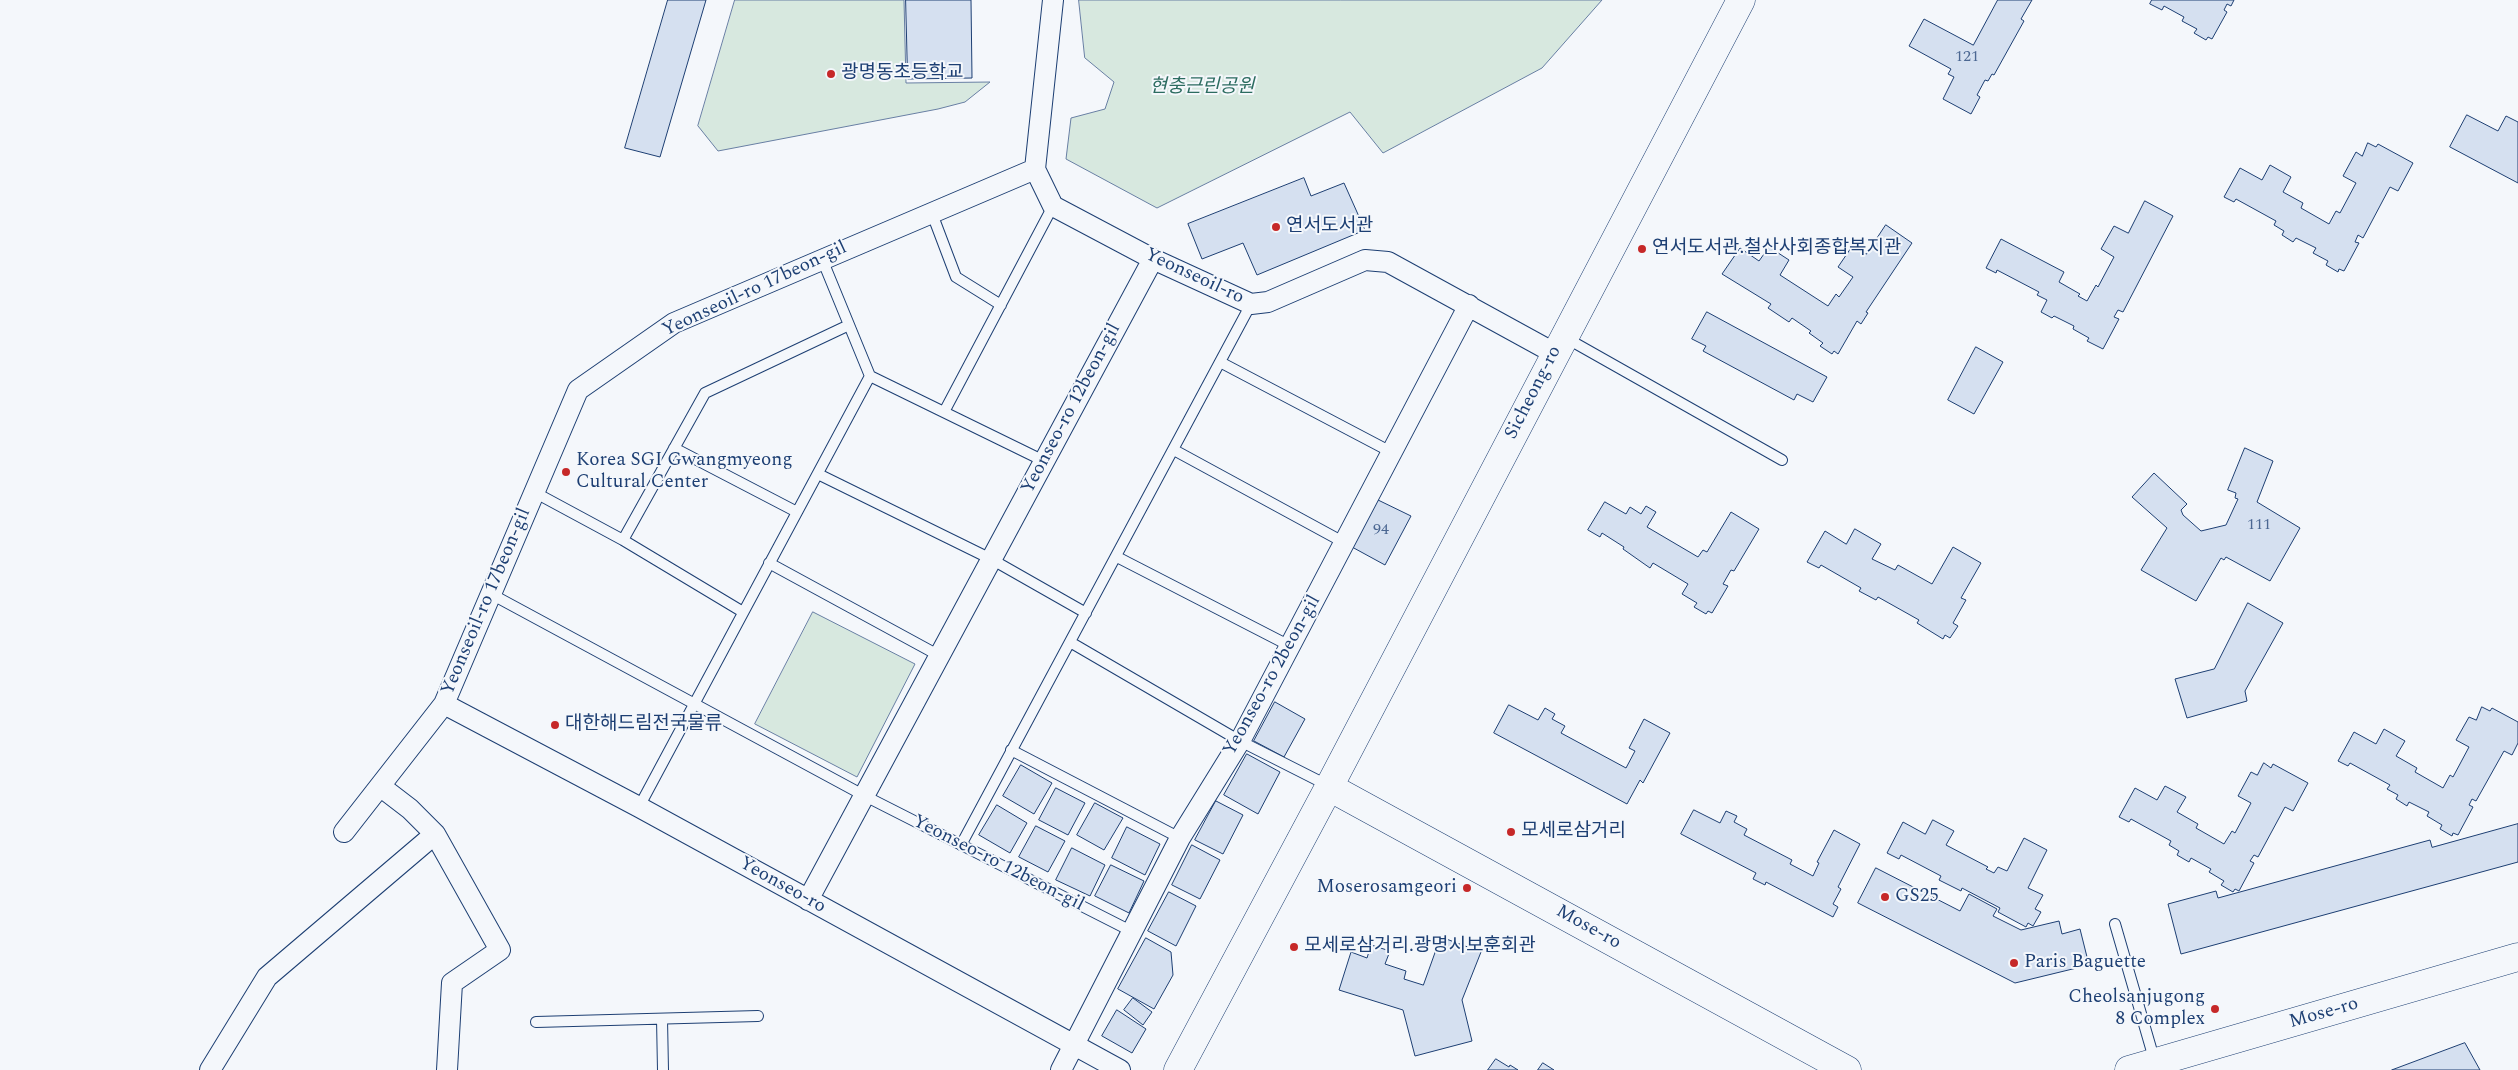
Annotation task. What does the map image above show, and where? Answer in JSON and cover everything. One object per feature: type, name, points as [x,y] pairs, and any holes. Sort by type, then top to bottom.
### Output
[{"type":"main road","name":"Sicheong-ro","points":[[1178,1070],[1329,787],[1559,344],[1741,0]]},
{"type":"main road","name":"Mose-ro","points":[[1329,787],[1847,1070]]},
{"type":"main road","name":"Mose-ro","points":[[2129,1070],[2156,1066],[2518,957]]},
{"type":"street","points":[[1053,0],[1035,168],[1053,206]]},
{"type":"street","name":"Yeonseoil-ro 17beon-gil","points":[[344,832],[444,704],[578,390],[674,323],[931,211],[1035,168]]},
{"type":"street","name":"Yeonseoil-ro","points":[[1053,206],[1153,259],[1251,304],[1268,302],[1365,260],[1388,262],[1469,305],[1559,344]]},
{"type":"street","name":"Yeonseo-ro 12beon-gil","points":[[808,900],[865,796],[938,655],[1153,259]]},
{"type":"street","name":"Yeonseo-ro 2beon-gil","points":[[1061,1070],[1180,838],[1240,741],[1393,453],[1469,305]]},
{"type":"street","name":"Yeonseo-ro","points":[[444,704],[639,807],[1120,1070]]},
{"type":"street","points":[[380,786],[410,809],[435,834],[500,950],[452,984],[447,1070]]},
{"type":"street","points":[[210,1070],[267,977],[435,834]]},
{"type":"lane","points":[[944,412],[1053,206]]},
{"type":"lane","points":[[931,211],[956,277],[1000,305]]},
{"type":"lane","points":[[822,259],[870,376],[1044,461]]},
{"type":"lane","points":[[961,845],[1251,304]]},
{"type":"lane","points":[[623,540],[705,393],[849,325]]},
{"type":"lane","points":[[1559,344],[1782,460]]},
{"type":"lane","points":[[1220,362],[1393,453]]},
{"type":"lane","points":[[639,807],[870,376]]},
{"type":"lane","points":[[674,448],[797,512]]},
{"type":"lane","points":[[1174,450],[1345,543]]},
{"type":"lane","points":[[818,474],[991,559],[1086,613]]},
{"type":"lane","points":[[534,492],[623,540],[743,612]]},
{"type":"lane","points":[[1117,557],[1290,646]]},
{"type":"lane","points":[[770,563],[938,655]]},
{"type":"lane","name":"Yeonseo-ro 12beon-gil","points":[[491,594],[695,702],[865,796],[1131,931]]},
{"type":"lane","points":[[1070,642],[1240,741],[1329,787]]},
{"type":"lane","points":[[1011,750],[1180,838]]},
{"type":"lane","points":[[2115,924],[2156,1066]]},
{"type":"lane","points":[[536,1022],[758,1016]]},
{"type":"lane","points":[[662,1019],[663,1070]]},
{"type":"green space","points":[[735,0],[904,0],[906,83],[990,82],[965,102],[938,109],[718,151],[698,126]]},
{"type":"green space","name":"현충근린공원","points":[[1079,0],[1602,0],[1542,68],[1383,153],[1350,112],[1157,208],[1066,159],[1071,118],[1105,109],[1114,82],[1085,58]]},
{"type":"green space","points":[[813,612],[915,664],[857,777],[755,724]]},
{"type":"building","points":[[668,0],[706,0],[660,157],[625,148]]},
{"type":"building","points":[[906,0],[971,0],[972,78],[908,79]]},
{"type":"building","points":[[1998,0],[2032,0],[2021,19],[2024,21],[1994,75],[1992,74],[1988,81],[1985,80],[1977,95],[1980,97],[1971,114],[1943,99],[1954,77],[1948,74],[1951,69],[1909,46],[1924,19],[1973,45]]},
{"type":"building","points":[[2152,0],[2234,0],[2231,6],[2227,4],[2224,10],[2227,12],[2212,39],[2208,37],[2206,40],[2194,33],[2197,29],[2182,21],[2184,17],[2164,6],[2162,10],[2150,4]]},
{"type":"building","points":[[2467,115],[2498,131],[2506,116],[2518,122],[2518,183],[2450,147]]},
{"type":"building","points":[[2368,143],[2376,147],[2378,144],[2413,163],[2398,191],[2390,187],[2363,238],[2358,235],[2355,242],[2359,243],[2344,271],[2339,269],[2338,272],[2326,265],[2328,261],[2313,253],[2316,248],[2296,238],[2293,242],[2282,235],[2284,231],[2274,225],[2276,221],[2236,199],[2234,202],[2224,197],[2240,168],[2262,180],[2270,165],[2291,177],[2283,192],[2303,203],[2301,208],[2329,224],[2336,211],[2340,213],[2356,183],[2343,176],[2356,152],[2362,156]]},
{"type":"building","name":"연서도서관","points":[[1304,178],[1311,196],[1344,183],[1365,230],[1257,275],[1243,243],[1202,259],[1188,224]]},
{"type":"building","points":[[2145,201],[2173,216],[2123,312],[2118,310],[2114,317],[2119,319],[2103,349],[2087,341],[2089,338],[2073,329],[2074,326],[2041,312],[2047,300],[2037,295],[2039,292],[1997,270],[1996,273],[1986,268],[2001,239],[2064,272],[2059,282],[2080,294],[2078,296],[2087,301],[2096,285],[2098,287],[2114,257],[2101,249],[2114,226],[2128,233]]},
{"type":"building","points":[[1886,225],[1912,243],[1866,312],[1868,313],[1861,324],[1857,321],[1838,354],[1834,351],[1832,354],[1820,346],[1823,343],[1809,333],[1811,331],[1792,318],[1789,322],[1768,308],[1771,304],[1722,274],[1740,248],[1759,261],[1769,247],[1789,260],[1780,275],[1828,306],[1836,294],[1839,297],[1853,277],[1838,267],[1853,245],[1866,254]]},
{"type":"building","points":[[1707,312],[1827,377],[1813,402],[1797,394],[1794,400],[1703,351],[1706,346],[1692,339]]},
{"type":"building","points":[[1976,347],[2003,362],[1974,414],[1948,400]]},
{"type":"building","points":[[2245,448],[2273,461],[2257,502],[2300,528],[2270,581],[2226,557],[2224,560],[2221,558],[2196,601],[2141,570],[2167,528],[2132,497],[2154,473],[2187,504],[2181,510],[2183,515],[2201,531],[2226,525],[2238,499],[2235,498],[2236,493],[2228,490]]},
{"type":"building","points":[[1376,499],[1411,516],[1385,565],[1352,547]]},
{"type":"building","points":[[1605,502],[1626,514],[1630,507],[1641,514],[1646,506],[1656,512],[1647,527],[1698,557],[1703,550],[1707,552],[1731,512],[1759,529],[1734,571],[1731,570],[1723,584],[1728,586],[1712,613],[1708,611],[1706,614],[1694,607],[1697,603],[1682,594],[1688,584],[1653,563],[1650,568],[1623,549],[1624,547],[1602,533],[1600,537],[1588,530]]},
{"type":"building","points":[[1855,529],[1881,544],[1872,559],[1895,570],[1898,565],[1932,584],[1953,547],[1981,563],[1961,598],[1966,600],[1953,623],[1958,626],[1950,638],[1945,635],[1943,639],[1917,623],[1919,620],[1878,597],[1876,600],[1859,591],[1861,588],[1821,565],[1819,568],[1807,562],[1825,531],[1846,544]]},
{"type":"building","points":[[2248,603],[2283,623],[2245,691],[2247,701],[2187,718],[2175,679],[2214,669]]},
{"type":"building","points":[[1275,702],[1305,719],[1284,757],[1254,741]]},
{"type":"building","points":[[1509,705],[1538,720],[1545,708],[1555,714],[1552,719],[1565,726],[1561,733],[1626,768],[1635,751],[1629,748],[1644,719],[1670,733],[1643,783],[1640,780],[1627,804],[1494,733]]},
{"type":"building","points":[[2482,707],[2490,711],[2492,708],[2518,722],[2518,743],[2512,755],[2504,751],[2476,801],[2472,799],[2469,805],[2473,807],[2458,835],[2453,833],[2452,836],[2440,829],[2442,825],[2427,816],[2429,812],[2409,802],[2407,806],[2396,799],[2398,795],[2387,789],[2390,785],[2350,763],[2348,766],[2338,761],[2354,732],[2376,744],[2384,729],[2405,741],[2396,756],[2417,768],[2415,772],[2443,788],[2450,775],[2453,777],[2469,747],[2456,740],[2469,717],[2476,720]]},
{"type":"building","points":[[1247,754],[1280,772],[1258,814],[1224,795]]},
{"type":"building","points":[[2264,763],[2271,768],[2273,764],[2308,783],[2293,811],[2285,807],[2258,857],[2254,855],[2250,861],[2254,863],[2239,891],[2235,889],[2233,892],[2221,885],[2224,881],[2209,872],[2211,869],[2191,858],[2189,862],[2177,855],[2179,851],[2169,845],[2171,841],[2131,819],[2129,822],[2119,817],[2135,788],[2157,800],[2165,786],[2186,797],[2177,812],[2198,824],[2196,828],[2224,844],[2232,831],[2235,833],[2251,803],[2238,796],[2251,772],[2257,775]]},
{"type":"building","points":[[1021,765],[1052,783],[1034,814],[1003,796]]},
{"type":"building","points":[[1056,788],[1085,803],[1068,835],[1039,820]]},
{"type":"building","points":[[1216,801],[1243,815],[1223,854],[1195,840]]},
{"type":"building","points":[[1095,803],[1123,818],[1104,850],[1077,835]]},
{"type":"building","points":[[997,805],[1027,823],[1010,853],[979,835]]},
{"type":"building","points":[[1694,810],[1720,823],[1726,811],[1737,816],[1734,822],[1747,829],[1744,835],[1792,860],[1790,864],[1813,876],[1819,863],[1817,862],[1834,830],[1860,844],[1838,887],[1841,889],[1833,904],[1838,907],[1833,917],[1766,882],[1765,885],[1753,879],[1756,873],[1681,834]]},
{"type":"building","points":[[1933,820],[1954,831],[1946,845],[1988,867],[1986,869],[1994,873],[1998,867],[2007,871],[2024,838],[2047,850],[2028,888],[2043,895],[2035,909],[2041,912],[2033,926],[2028,923],[2026,927],[1998,912],[2000,908],[1962,888],[1961,891],[1939,880],[1941,876],[1901,855],[1899,859],[1887,853],[1903,822],[1925,834]]},
{"type":"building","points":[[2518,824],[2518,862],[2181,954],[2168,904],[2216,891],[2218,898],[2430,840],[2432,847]]},
{"type":"building","points":[[1036,826],[1065,841],[1048,872],[1019,857]]},
{"type":"building","points":[[1127,827],[1160,844],[1145,875],[1112,858]]},
{"type":"building","points":[[1192,845],[1220,860],[1200,899],[1172,885]]},
{"type":"building","points":[[1072,848],[1105,865],[1090,896],[1056,880]]},
{"type":"building","points":[[1111,865],[1144,881],[1129,913],[1095,896]]},
{"type":"building","points":[[1876,868],[1960,911],[1969,894],[1997,909],[1993,916],[2021,930],[2059,921],[2062,934],[2080,929],[2089,965],[2015,983],[1858,903]]},
{"type":"building","points":[[1169,892],[1196,906],[1176,946],[1148,931]]},
{"type":"building","points":[[1441,937],[1481,952],[1462,1000],[1472,1041],[1415,1056],[1403,1010],[1339,990],[1351,952],[1367,958],[1371,945],[1390,951],[1385,964],[1406,971],[1404,979],[1423,985]]},
{"type":"building","points":[[1146,938],[1171,952],[1173,975],[1154,1009],[1118,989]]},
{"type":"building","points":[[1133,998],[1152,1012],[1143,1025],[1124,1010]]},
{"type":"building","points":[[1117,1010],[1146,1029],[1132,1053],[1102,1036]]},
{"type":"building","points":[[2465,1043],[2480,1070],[2392,1070]]},
{"type":"building","points":[[1496,1059],[1509,1067],[1510,1065],[1518,1070],[1488,1070]]},
{"type":"building","points":[[1543,1063],[1554,1070],[1538,1070]]},
{"type":"place","name":"광명동초등학교","points":[[831,74]]},
{"type":"place","name":"연서도서관","points":[[1276,227]]},
{"type":"place","name":"연서도서관.철산사회종합복지관","points":[[1642,249]]},
{"type":"place","name":"Korea SGI Gwangmyeong Cultural Center","points":[[566,472]]},
{"type":"place","name":"대한해드림전국물류","points":[[555,725]]},
{"type":"place","name":"모세로삼거리","points":[[1511,832]]},
{"type":"place","name":"Moserosamgeori","points":[[1467,888]]},
{"type":"place","name":"GS25","points":[[1885,897]]},
{"type":"place","name":"모세로삼거리.광명시보훈회관","points":[[1294,947]]},
{"type":"place","name":"Paris Baguette","points":[[2014,963]]},
{"type":"place","name":"Cheolsanjugong 8 Complex","points":[[2215,1009]]}]
